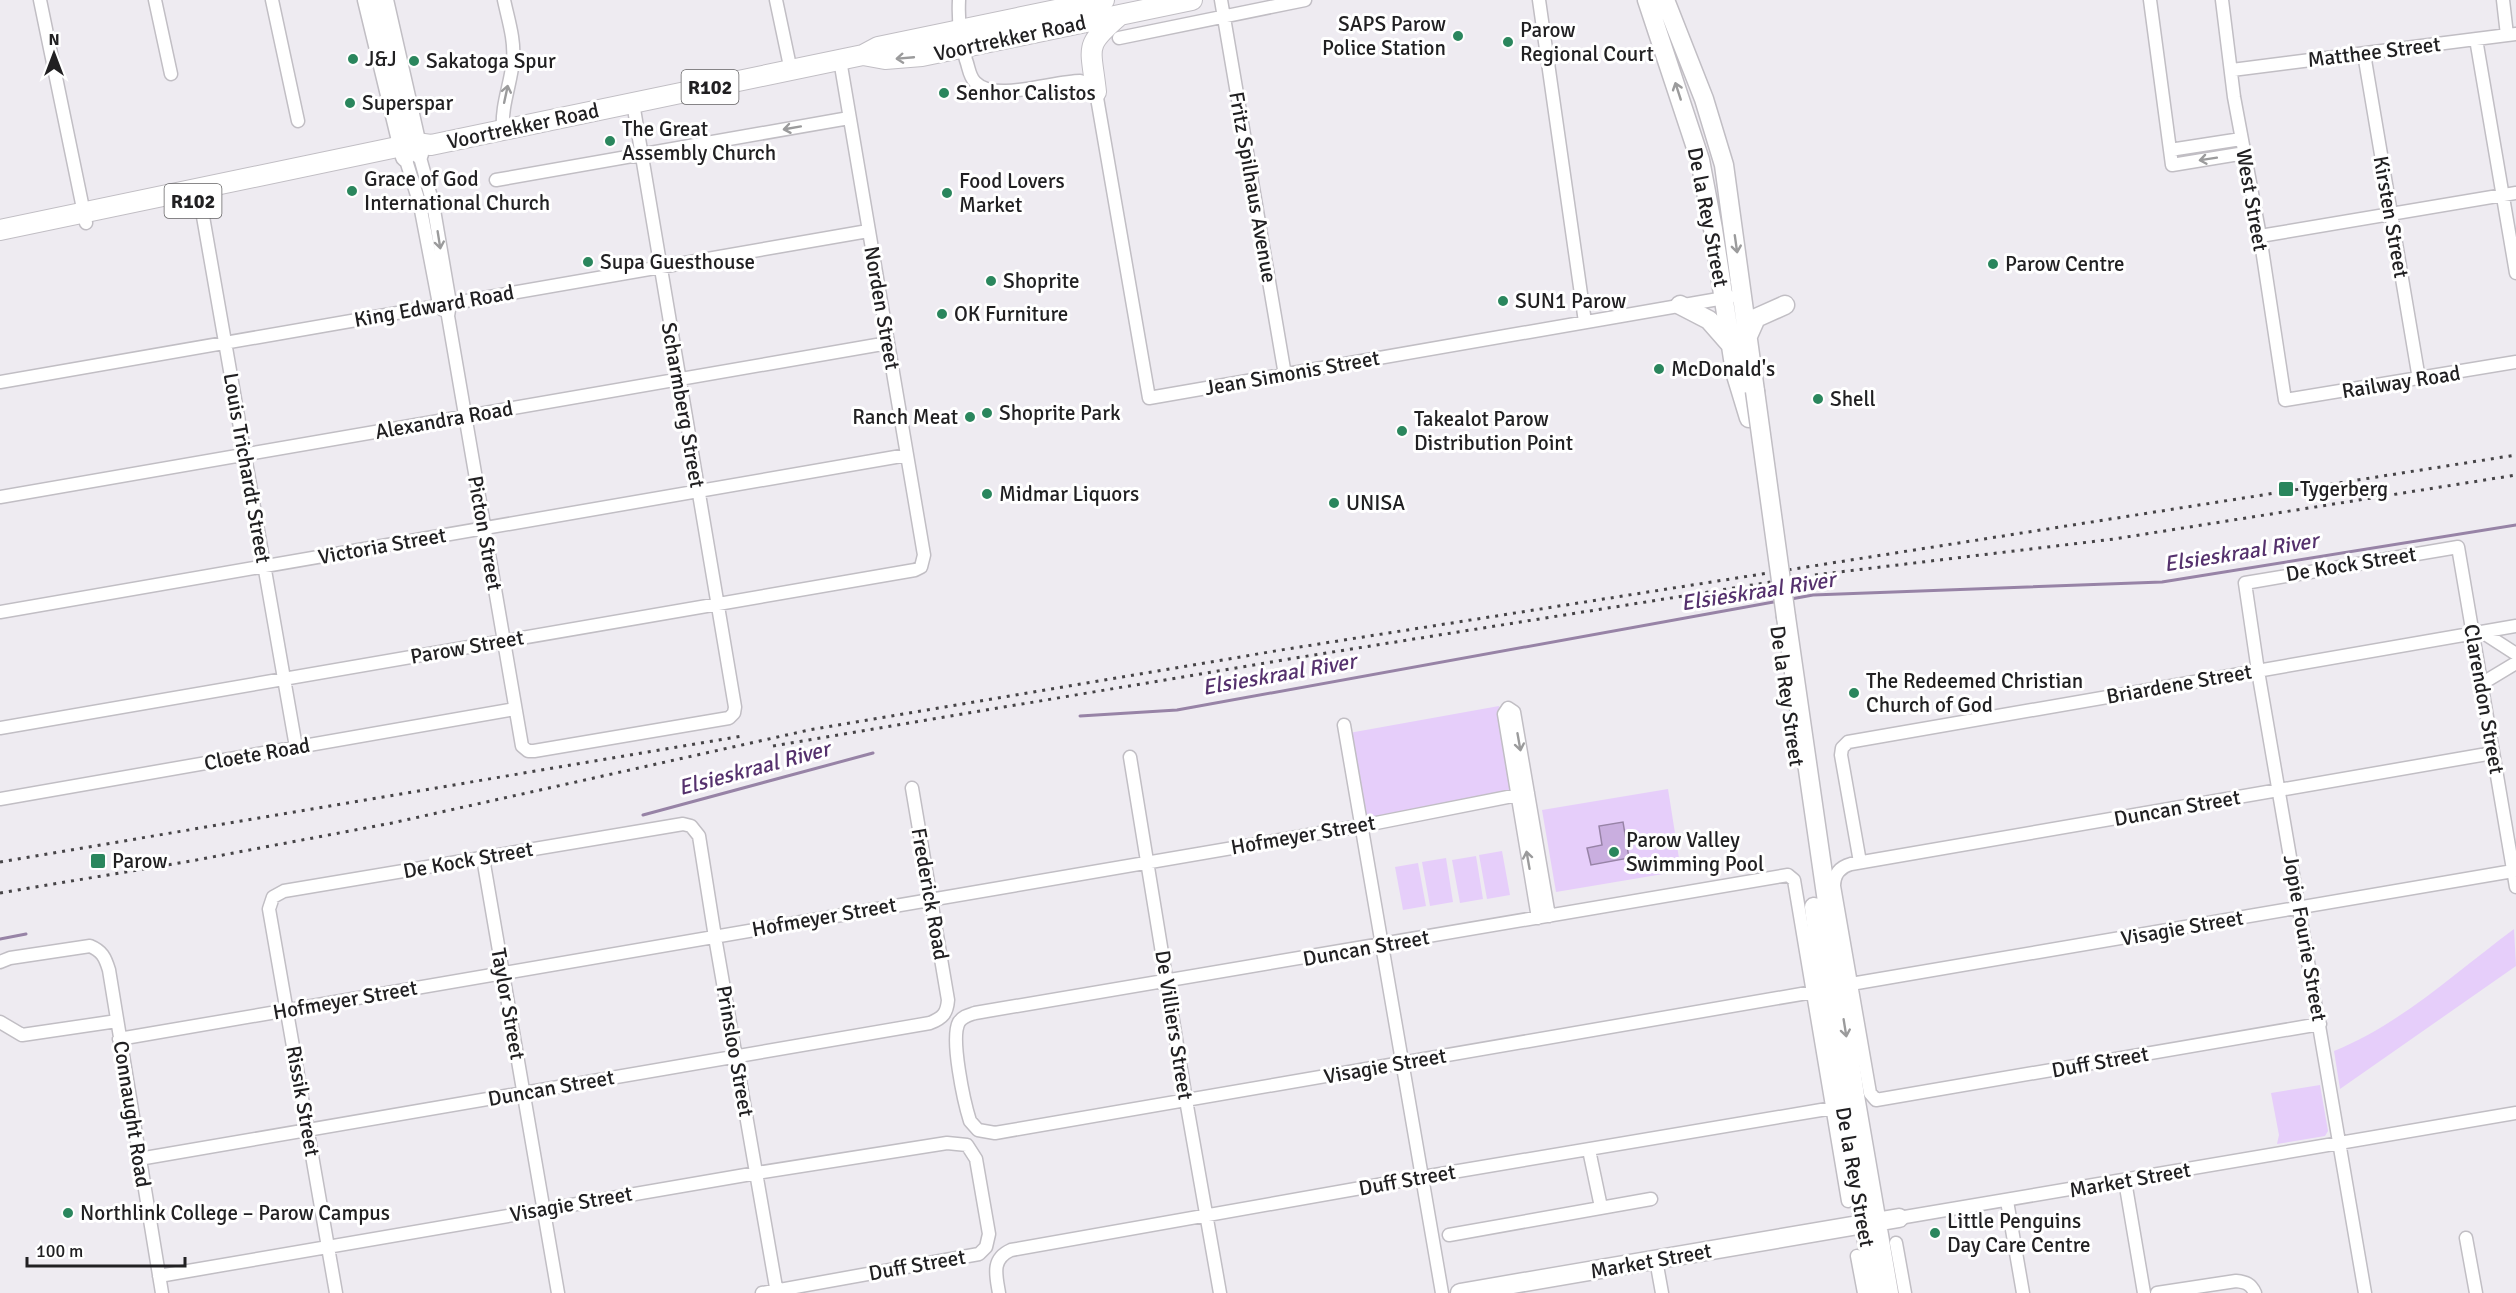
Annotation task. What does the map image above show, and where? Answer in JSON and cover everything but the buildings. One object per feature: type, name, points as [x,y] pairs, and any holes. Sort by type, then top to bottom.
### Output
[{"type":"main road","points":[[367,0],[415,149]]},
{"type":"main road","points":[[384,0],[415,149]]},
{"type":"main road","name":"Voortrekker Road","points":[[961,39],[1104,0]]},
{"type":"main road","name":"Voortrekker Road","points":[[0,230],[85,218],[863,56],[878,47],[961,39],[1120,15],[1192,0]]},
{"type":"main road","name":"De la Rey Street","points":[[1647,0],[1700,160],[1735,372],[1749,418],[1781,617]]},
{"type":"main road","name":"De la Rey Street","points":[[1665,0],[1704,99],[1724,165],[1755,391],[1828,1017],[1870,1223],[1889,1293]]},
{"type":"main road","points":[[1096,92],[1091,47],[1097,36],[1120,15]]},
{"type":"main road","points":[[1704,99],[1697,115],[1713,176],[1716,202],[1713,229]]},
{"type":"main road","name":"Voortrekker Road","points":[[0,242],[85,218]]},
{"type":"main road","points":[[1680,305],[1709,320],[1730,344]]},
{"type":"main road","points":[[1748,336],[1756,318],[1785,305]]},
{"type":"main road","name":"Market Street","points":[[1460,1293],[1899,1218]]},
{"type":"main road","name":"De la Rey Street","points":[[1870,1223],[1875,1293]]},
{"type":"street","points":[[40,0],[85,218]]},
{"type":"street","points":[[155,0],[171,74]]},
{"type":"street","points":[[272,0],[297,121]]},
{"type":"street","points":[[503,130],[502,111],[513,60],[512,34],[504,0]]},
{"type":"street","points":[[776,0],[791,71]]},
{"type":"street","points":[[959,0],[961,39],[970,76],[980,87],[989,91],[1006,91],[1065,81],[1080,81],[1090,84],[1096,92]]},
{"type":"street","name":"Fritz Spilhaus Avenue","points":[[1221,0],[1285,375]]},
{"type":"street","points":[[1119,38],[1305,0]]},
{"type":"street","points":[[1539,0],[1585,322]]},
{"type":"street","points":[[2150,0],[2172,165],[2245,153]]},
{"type":"street","name":"West Street","points":[[2222,0],[2241,139],[2260,236],[2285,400]]},
{"type":"street","points":[[2503,0],[2512,34]]},
{"type":"street","name":"Matthee Street","points":[[2232,70],[2512,34]]},
{"type":"street","points":[[2476,39],[2516,273]]},
{"type":"street","name":"Kirsten Street","points":[[2364,54],[2419,379]]},
{"type":"street","name":"Norden Street","points":[[840,60],[924,555]]},
{"type":"street","name":"Jean Simonis Street","points":[[1096,92],[1149,398],[1742,295]]},
{"type":"street","name":"Scharmberg Street","points":[[525,749],[534,751],[729,718],[734,713],[735,707],[718,604],[633,103]]},
{"type":"street","points":[[496,180],[849,118]]},
{"type":"street","points":[[2170,150],[2241,139]]},
{"type":"street","name":"Picton Street","points":[[415,149],[433,204],[446,308],[520,741],[525,749]]},
{"type":"street","points":[[2260,236],[2516,193]]},
{"type":"street","name":"Louis Trichardt Street","points":[[199,194],[296,747]]},
{"type":"street","name":"King Edward Road","points":[[0,382],[446,308],[868,231]]},
{"type":"street","name":"Alexandra Road","points":[[0,497],[888,343]]},
{"type":"street","name":"Railway Road","points":[[2285,400],[2516,362]]},
{"type":"street","name":"Victoria Street","points":[[0,612],[907,455]]},
{"type":"street","name":"De Kock Street","points":[[2245,583],[2458,548]]},
{"type":"street","name":"Clarendon Street","points":[[2458,548],[2477,633],[2481,684],[2516,887]]},
{"type":"street","name":"Parow Street","points":[[0,728],[915,570],[923,564],[924,555]]},
{"type":"street","name":"Jopie Fourie Street","points":[[2245,583],[2258,671],[2365,1293]]},
{"type":"street","name":"Briardene Street","points":[[1860,862],[1841,755],[1844,745],[1850,742],[2516,626]]},
{"type":"street","points":[[2477,633],[2516,654]]},
{"type":"street","points":[[2481,684],[2516,663]]},
{"type":"street","points":[[1523,794],[1504,714],[1508,708],[1514,712],[1523,794],[1543,917]]},
{"type":"street","name":"Cloete Road","points":[[0,799],[515,709]]},
{"type":"street","points":[[1344,725],[1442,1293]]},
{"type":"street","name":"Duncan Street","points":[[1860,862],[2493,753]]},
{"type":"street","name":"De Villiers Street","points":[[1130,757],[1220,1293]]},
{"type":"street","name":"Frederick Road","points":[[912,788],[948,1000]]},
{"type":"street","name":"Hofmeyer Street","points":[[119,1039],[1361,826],[1523,794]]},
{"type":"street","name":"De Kock Street","points":[[269,909],[273,897],[284,891],[678,824]]},
{"type":"street","name":"Prinsloo Street","points":[[678,824],[691,826],[699,836],[777,1292]]},
{"type":"street","name":"Taylor Street","points":[[483,858],[558,1293]]},
{"type":"street","name":"De la Rey Street","points":[[1860,862],[1842,868],[1834,882],[1870,1093],[1879,1100]]},
{"type":"street","name":"Visagie Street","points":[[1851,984],[2513,871]]},
{"type":"street","name":"Duncan Street","points":[[968,1113],[956,1038],[959,1021],[964,1016],[1784,875],[1791,876]]},
{"type":"street","name":"De la Rey Street","points":[[1791,876],[1794,880],[1848,1201]]},
{"type":"street","name":"Rissik Street","points":[[269,909],[336,1293]]},
{"type":"street","name":"Connaught Road","points":[[0,962],[10,958],[90,946],[105,956],[162,1293]]},
{"type":"street","name":"Visagie Street","points":[[968,1113],[970,1121],[978,1130],[995,1133],[1813,992]]},
{"type":"street","name":"Duncan Street","points":[[139,1159],[930,1023],[943,1016],[947,1010],[948,1000]]},
{"type":"street","points":[[0,1022],[22,1035],[117,1022]]},
{"type":"street","name":"Duff Street","points":[[1879,1100],[2320,1024]]},
{"type":"street","name":"Duff Street","points":[[999,1293],[995,1274],[1000,1258],[1011,1250],[1423,1177],[1833,1108]]},
{"type":"street","name":"Market Street","points":[[1899,1218],[2516,1113]]},
{"type":"street","name":"Visagie Street","points":[[159,1276],[543,1209],[947,1143],[967,1145],[976,1159],[989,1234]]},
{"type":"street","points":[[1589,1150],[1601,1207]]},
{"type":"street","points":[[2125,1181],[2144,1293]]},
{"type":"street","points":[[1449,1235],[1651,1199]]},
{"type":"street","points":[[2007,1201],[2024,1293]]},
{"type":"street","name":"Duff Street","points":[[762,1293],[974,1256],[986,1247],[989,1234]]},
{"type":"street","points":[[2466,1238],[2476,1293]]},
{"type":"street","name":"De la Rey Street","points":[[1896,1243],[1905,1293]]},
{"type":"street","name":"De la Rey Street","points":[[1857,1256],[1864,1293]]},
{"type":"street","points":[[1656,1260],[1662,1293]]},
{"type":"street","points":[[2157,1293],[2236,1281],[2246,1282],[2255,1293]]},
{"type":"shaded area","points":[[1499,706],[1512,788],[1510,792],[1364,820],[1349,733]]},
{"type":"shaded area","name":"Parow Valley Swimming Pool","points":[[1668,789],[1681,871],[1556,892],[1542,810]]},
{"type":"shaded area","points":[[1623,822],[1629,858],[1591,865],[1587,848],[1602,845],[1599,826]]},
{"type":"shaded area","points":[[1502,851],[1510,895],[1487,899],[1479,855]]},
{"type":"shaded area","points":[[1476,856],[1483,899],[1460,903],[1452,860]]},
{"type":"shaded area","points":[[1446,858],[1453,902],[1430,906],[1422,862]]},
{"type":"shaded area","points":[[1418,863],[1426,906],[1403,910],[1395,867]]},
{"type":"shaded area","points":[[2514,929],[2516,966],[2340,1089],[2334,1051],[2359,1040],[2405,1012]]},
{"type":"shaded area","points":[[2320,1085],[2328,1131],[2325,1136],[2277,1144],[2279,1135],[2271,1093]]},
{"type":"waterway","name":"Elsieskraal River","points":[[1791,599],[1813,595],[2162,582],[2516,525]]},
{"type":"waterway","name":"Elsieskraal River","points":[[1080,716],[1177,710],[1779,601]]},
{"type":"waterway","name":"Elsieskraal River","points":[[643,815],[873,753]]},
{"type":"waterway","name":"Elsieskraal River","points":[[0,939],[26,934]]},
{"type":"railway","points":[[0,893],[191,861],[392,823],[809,730],[1287,649],[2516,455]]},
{"type":"railway","points":[[1806,576],[2114,539],[2516,475]]},
{"type":"railway","points":[[773,746],[1289,659],[1777,581]]},
{"type":"railway","points":[[0,862],[742,736]]},
{"type":"place","name":"SAPS Parow Police Station","points":[[1458,36]]},
{"type":"place","name":"Parow Regional Court","points":[[1508,42]]},
{"type":"place","name":"J&J","points":[[353,59]]},
{"type":"place","name":"Sakatoga Spur","points":[[414,61]]},
{"type":"place","name":"Senhor Calistos","points":[[944,93]]},
{"type":"place","name":"Superspar","points":[[350,103]]},
{"type":"place","name":"The Great Assembly Church","points":[[610,141]]},
{"type":"place","name":"Grace of God International Church","points":[[352,191]]},
{"type":"place","name":"Food Lovers Market","points":[[947,193]]},
{"type":"place","name":"Supa Guesthouse","points":[[588,262]]},
{"type":"place","name":"Parow Centre","points":[[1993,264]]},
{"type":"place","name":"Shoprite","points":[[991,281]]},
{"type":"place","name":"SUN1 Parow","points":[[1503,301]]},
{"type":"place","name":"OK Furniture","points":[[942,314]]},
{"type":"place","name":"McDonald's","points":[[1659,369]]},
{"type":"place","name":"Shell","points":[[1818,399]]},
{"type":"place","name":"Shoprite Park","points":[[987,413]]},
{"type":"place","name":"Ranch Meat","points":[[970,417]]},
{"type":"place","name":"Takealot Parow Distribution Point","points":[[1402,431]]},
{"type":"place","name":"Tygerberg","points":[[2286,489]]},
{"type":"place","name":"Midmar Liquors","points":[[987,494]]},
{"type":"place","name":"UNISA","points":[[1334,503]]},
{"type":"place","name":"The Redeemed Christian Church of God","points":[[1854,693]]},
{"type":"place","name":"Parow Valley Swimming Pool","points":[[1614,852]]},
{"type":"place","name":"Parow","points":[[98,861]]},
{"type":"place","name":"Northlink College – Parow Campus","points":[[68,1213]]},
{"type":"place","name":"Little Penguins Day Care Centre","points":[[1935,1233]]}]
